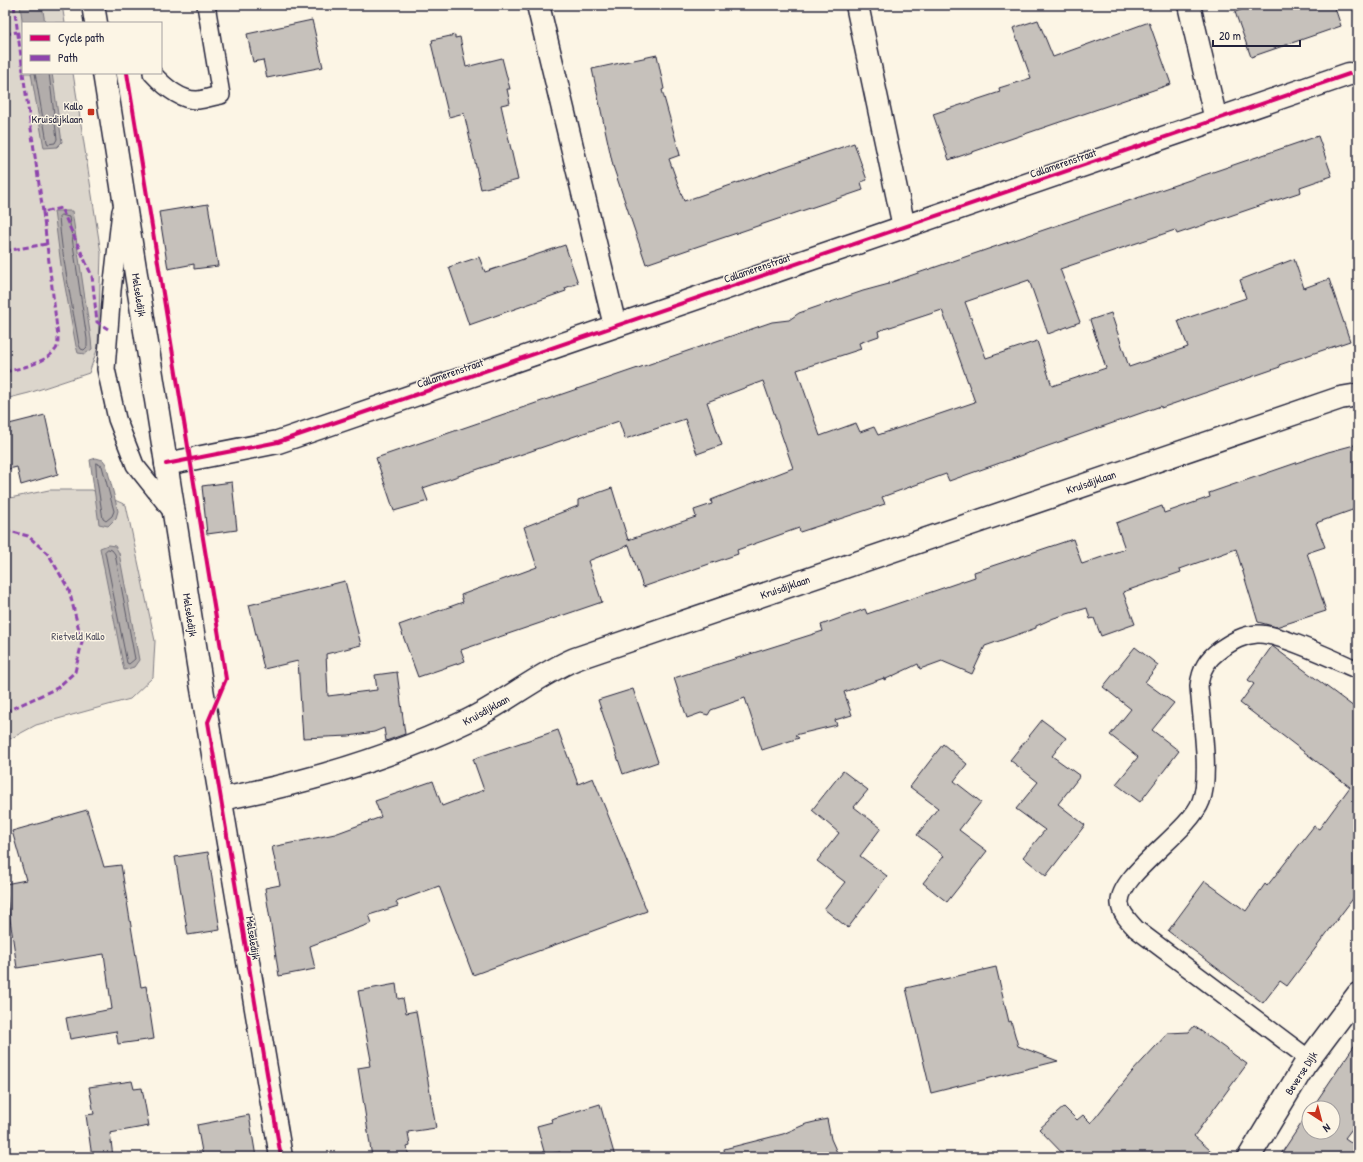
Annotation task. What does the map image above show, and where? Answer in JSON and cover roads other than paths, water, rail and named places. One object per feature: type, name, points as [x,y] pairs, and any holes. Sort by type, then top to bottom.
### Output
[{"type":"street","points":[[93,5],[96,22]]},
{"type":"street","points":[[538,5],[615,326]]},
{"type":"street","points":[[857,5],[904,227]]},
{"type":"street","points":[[1190,5],[1216,120]]},
{"type":"street","name":"Melseledijk","points":[[104,74],[174,514],[281,1157]]},
{"type":"street","name":"Callamerenstraat","points":[[166,464],[278,442],[1349,74]]},
{"type":"street","name":"Kruisdijklaan","points":[[221,799],[336,773],[396,752],[468,721],[554,668],[575,659],[1220,438],[1340,398],[1358,395]]},
{"type":"street","name":"Beverse Dijk","points":[[1249,1157],[1309,1059],[1358,994]]},
{"type":"lane","points":[[153,74],[172,90],[185,97],[198,100],[221,95],[206,5]]},
{"type":"lane","points":[[123,195],[112,290],[106,368],[117,419],[135,464],[174,514]]},
{"type":"lane","points":[[1309,1059],[1136,930],[1125,917],[1120,905],[1120,893],[1131,878],[1184,825],[1201,803],[1205,790],[1205,769],[1199,686],[1201,673],[1210,657],[1236,639],[1258,634],[1279,638],[1358,670]]},
{"type":"water","points":[[20,5],[42,5],[45,22],[22,22]]},
{"type":"water","points":[[31,74],[52,74],[62,142],[57,147],[44,148]]},
{"type":"water","points":[[54,211],[72,211],[92,349],[85,354],[78,353],[76,346],[61,265]]},
{"type":"water","points":[[96,458],[103,460],[106,464],[118,511],[116,518],[108,526],[99,524],[90,460]]},
{"type":"water","points":[[108,545],[115,546],[119,553],[139,660],[134,667],[124,670],[100,548]]},
{"type":"place","name":"Kallo Kruisdijklaan","points":[[91,112]]},
{"type":"park label","name":"Rietveld Kallo","points":[[78,636]]}]
